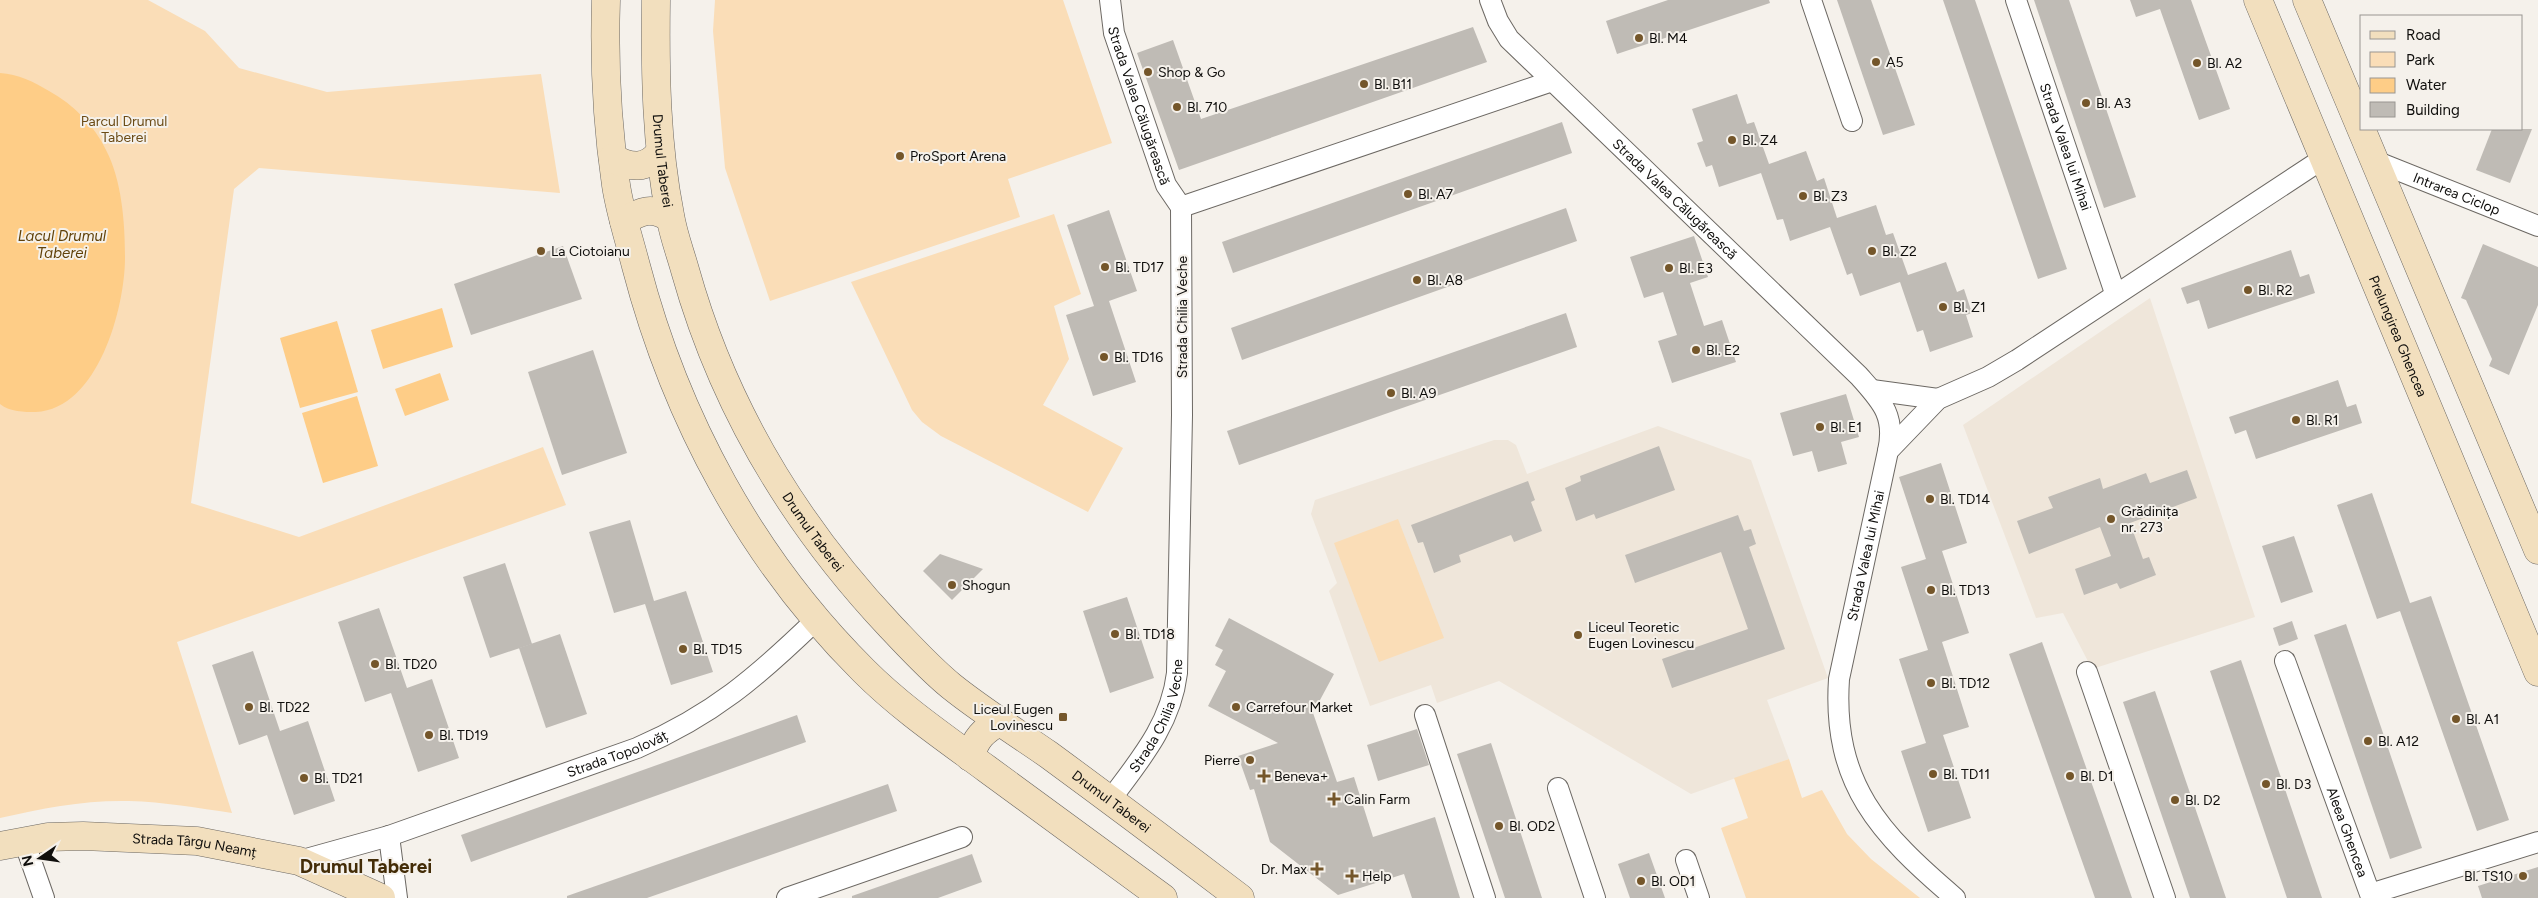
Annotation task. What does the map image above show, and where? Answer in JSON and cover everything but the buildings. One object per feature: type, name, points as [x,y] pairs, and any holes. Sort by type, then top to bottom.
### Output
[{"type":"main road","points":[[606,0],[607,91],[613,158],[624,221],[644,296],[672,378],[694,430],[721,482],[765,554],[816,620],[866,673],[920,719],[970,757],[1163,898]]},
{"type":"main road","name":"Drumul Taberei","points":[[656,0],[655,67],[660,152],[670,218],[695,305],[712,353],[763,457],[805,524],[836,565],[912,650],[950,686],[1110,800],[1240,898]]},
{"type":"main road","name":"Prelungirea Ghencea","points":[[2258,0],[2538,672]]},
{"type":"main road","points":[[2307,0],[2360,126]]},
{"type":"main road","points":[[2362,130],[2537,548]]},
{"type":"main road","points":[[613,158],[634,166],[646,164],[660,152]]},
{"type":"main road","points":[[624,221],[644,210],[661,212],[670,218]]},
{"type":"main road","points":[[920,719],[939,713],[945,706],[950,686]]},
{"type":"main road","points":[[970,757],[974,743],[982,732],[1000,722]]},
{"type":"main road","name":"Strada Târgu Neamț","points":[[12,843],[83,836],[188,841],[299,861],[381,898]]},
{"type":"street","name":"Strada Valea Călugărească","points":[[1110,0],[1117,43],[1166,185],[1181,207]]},
{"type":"street","name":"Strada Valea Călugărească","points":[[1490,0],[1498,21],[1509,39],[1872,390],[1882,402],[1889,418],[1891,437],[1888,451]]},
{"type":"street","points":[[1810,0],[1852,122]]},
{"type":"street","name":"Strada Valea lui Mihai","points":[[2016,0],[2115,293]]},
{"type":"street","points":[[1181,207],[1552,81]]},
{"type":"street","points":[[1888,451],[1938,399],[1966,388],[2017,360],[2115,293],[2324,158]]},
{"type":"street","name":"Intrarea Ciclop","points":[[2375,162],[2538,226]]},
{"type":"street","name":"Strada Chilia Veche","points":[[1110,800],[1155,738],[1167,713],[1175,687],[1182,415],[1181,207]]},
{"type":"street","points":[[1872,390],[1938,399]]},
{"type":"street","name":"Strada Valea lui Mihai","points":[[1888,451],[1845,650],[1837,711],[1848,766],[1864,803],[1886,832],[1911,859],[1955,898]]},
{"type":"street","name":"Strada Topolovăț","points":[[299,861],[389,836],[637,748],[676,732],[733,696],[779,656],[816,620]]},
{"type":"street","name":"Aleea Ghencea","points":[[2285,661],[2370,894],[2538,842]]},
{"type":"street","points":[[2087,672],[2165,898]]},
{"type":"street","points":[[1425,715],[1485,898]]},
{"type":"street","points":[[1558,788],[1595,898]]},
{"type":"street","points":[[389,836],[397,898]]},
{"type":"street","points":[[787,898],[962,837]]},
{"type":"street","points":[[12,843],[44,898]]},
{"type":"street","points":[[1686,860],[1699,898]]},
{"type":"shaded area","name":"Grădinița nr. 273","points":[[2150,298],[2255,617],[2092,669],[2063,613],[2036,618],[1963,425]]},
{"type":"shaded area","name":"Liceul Teoretic Eugen Lovinescu","points":[[1658,426],[1751,460],[1828,678],[1767,700],[1789,759],[1691,794],[1499,681],[1437,703],[1431,685],[1370,706],[1329,591],[1337,583],[1311,514],[1315,500],[1494,440],[1508,440],[1516,445],[1527,474]]},
{"type":"green space","name":"Parcul Drumul Taberei","points":[[0,0],[148,0],[205,31],[239,68],[327,92],[541,74],[560,193],[259,168],[234,189],[191,503],[299,537],[543,447],[566,505],[177,642],[232,813],[155,803],[113,801],[64,805],[0,818]]},
{"type":"green space","name":"ProSport Arena","points":[[715,0],[1063,0],[1112,143],[1008,179],[1020,217],[770,301],[725,168],[713,31]]},
{"type":"green space","points":[[1054,214],[1081,294],[1054,306],[1069,359],[1043,405],[1123,448],[1088,512],[941,436],[922,422],[912,410],[851,282]]},
{"type":"green space","points":[[1398,519],[1444,638],[1379,662],[1334,543]]},
{"type":"green space","points":[[1789,759],[1802,798],[1822,790],[1847,834],[1871,859],[1920,898],[1746,898],[1721,828],[1748,818],[1734,778]]},
{"type":"water","name":"Lacul Drumul Taberei","points":[[0,73],[32,82],[58,97],[75,109],[96,132],[116,175],[123,217],[124,279],[120,303],[104,353],[91,375],[76,394],[58,407],[36,412],[13,410],[0,404]]},
{"type":"water","points":[[442,308],[453,347],[383,369],[371,330]]},
{"type":"water","points":[[337,321],[358,392],[300,408],[280,338]]},
{"type":"water","points":[[440,373],[449,400],[405,416],[395,389]]},
{"type":"water","points":[[357,396],[378,466],[323,483],[302,413]]},
{"type":"place","name":"Bl. M4","points":[[1639,38]]},
{"type":"place","name":"A5","points":[[1876,62]]},
{"type":"place","name":"Bl. A2","points":[[2197,63]]},
{"type":"place","name":"Shop & Go","points":[[1148,72]]},
{"type":"place","name":"Bl. B11","points":[[1364,84]]},
{"type":"place","name":"Bl. A3","points":[[2086,103]]},
{"type":"place","name":"Bl. 710","points":[[1177,107]]},
{"type":"place","name":"Bl. Z4","points":[[1732,140]]},
{"type":"place","name":"ProSport Arena","points":[[900,156]]},
{"type":"place","name":"Bl. A7","points":[[1408,194]]},
{"type":"place","name":"Bl. Z3","points":[[1803,196]]},
{"type":"place","name":"La Ciotoianu","points":[[541,251]]},
{"type":"place","name":"Bl. Z2","points":[[1872,251]]},
{"type":"place","name":"Bl. TD17","points":[[1105,267]]},
{"type":"place","name":"Bl. E3","points":[[1669,268]]},
{"type":"place","name":"Bl. A8","points":[[1417,280]]},
{"type":"place","name":"Bl. R2","points":[[2248,290]]},
{"type":"place","name":"Bl. Z1","points":[[1943,307]]},
{"type":"place","name":"Bl. E2","points":[[1696,350]]},
{"type":"place","name":"Bl. TD16","points":[[1104,357]]},
{"type":"place","name":"Bl. A9","points":[[1391,393]]},
{"type":"place","name":"Bl. R1","points":[[2296,420]]},
{"type":"place","name":"Bl. E1","points":[[1820,427]]},
{"type":"place","name":"Bl. TD14","points":[[1930,499]]},
{"type":"place","name":"Grădinița nr. 273","points":[[2111,519]]},
{"type":"place","name":"Shogun","points":[[952,585]]},
{"type":"place","name":"Bl. TD13","points":[[1931,590]]},
{"type":"place","name":"Bl. TD18","points":[[1115,634]]},
{"type":"place","name":"Liceul Teoretic Eugen Lovinescu","points":[[1578,635]]},
{"type":"place","name":"Bl. TD15","points":[[683,649]]},
{"type":"place","name":"Bl. TD20","points":[[375,664]]},
{"type":"place","name":"Bl. TD12","points":[[1931,683]]},
{"type":"place","name":"Bl. TD22","points":[[249,707]]},
{"type":"place","name":"Carrefour Market","points":[[1236,707]]},
{"type":"place","name":"Liceul Eugen Lovinescu","points":[[1063,717]]},
{"type":"place","name":"Bl. A1","points":[[2456,719]]},
{"type":"place","name":"Bl. TD19","points":[[429,735]]},
{"type":"place","name":"Bl. A12","points":[[2368,741]]},
{"type":"place","name":"Pierre","points":[[1250,760]]},
{"type":"place","name":"Bl. TD11","points":[[1933,774]]},
{"type":"place","name":"Beneva+","points":[[1264,776]]},
{"type":"place","name":"Bl. D1","points":[[2070,776]]},
{"type":"place","name":"Bl. TD21","points":[[304,778]]},
{"type":"place","name":"Bl. D3","points":[[2266,784]]},
{"type":"place","name":"Calin Farm","points":[[1334,799]]},
{"type":"place","name":"Bl. D2","points":[[2175,800]]},
{"type":"place","name":"Bl. OD2","points":[[1499,826]]},
{"type":"place","name":"Dr. Max","points":[[1317,869]]},
{"type":"place","name":"Help","points":[[1352,876]]},
{"type":"place","name":"Bl. TS10","points":[[2523,876]]},
{"type":"place","name":"Bl. OD1","points":[[1641,881]]},
{"type":"district","name":"Drumul Taberei","points":[[366,866]]}]
